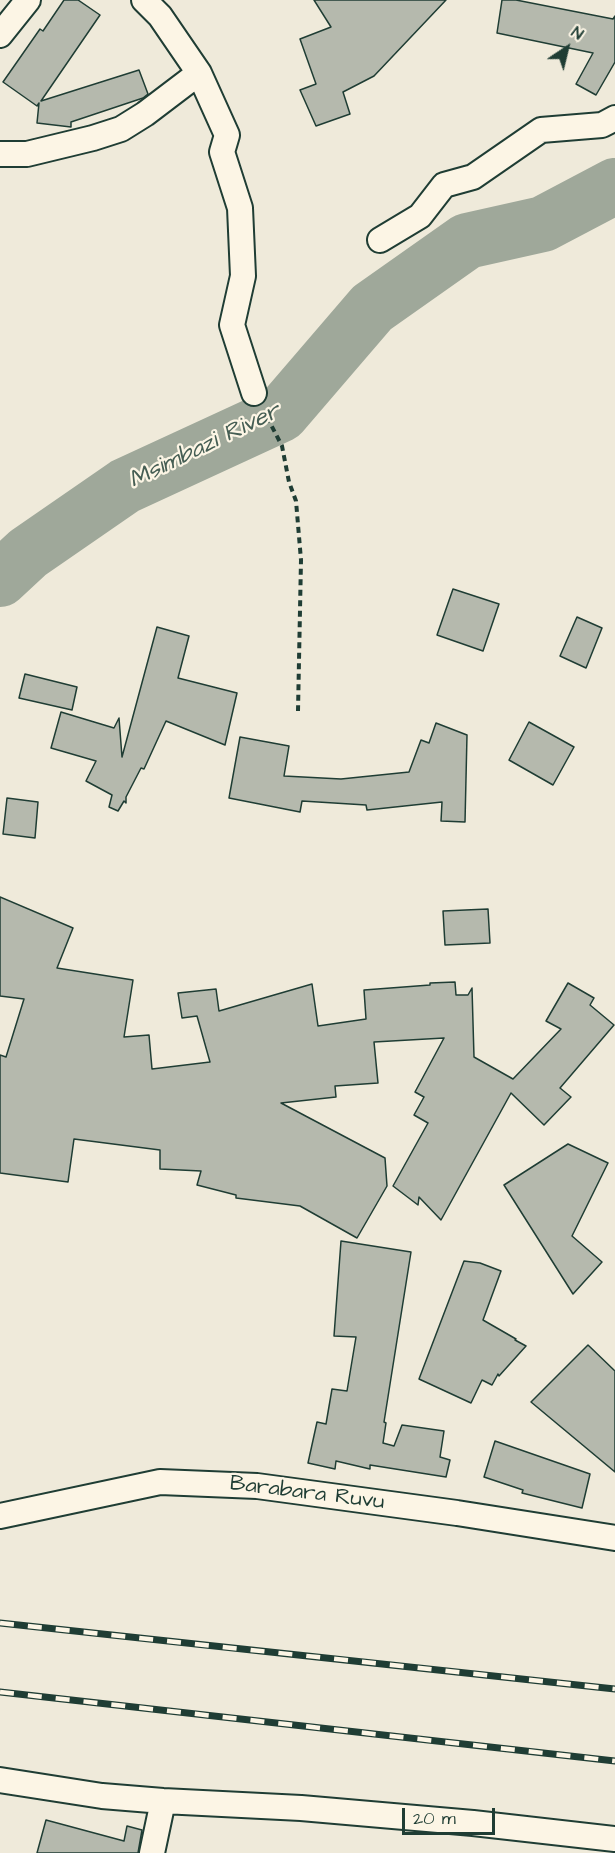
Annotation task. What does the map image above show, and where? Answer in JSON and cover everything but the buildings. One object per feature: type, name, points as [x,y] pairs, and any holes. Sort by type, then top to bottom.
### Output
[{"type":"street","points":[[0,35],[28,0]]},
{"type":"street","points":[[144,0],[160,16],[199,73],[227,135],[222,152],[240,208],[243,276],[232,325],[254,393]]},
{"type":"street","points":[[0,154],[27,154],[121,129],[145,114],[199,73]]},
{"type":"street","points":[[380,240],[420,216],[444,185],[473,177],[542,130],[602,125],[615,118]]},
{"type":"street","name":"Barabara Ruvu","points":[[0,1516],[160,1482],[257,1486],[457,1513],[615,1538]]},
{"type":"street","points":[[0,1780],[102,1796],[301,1808],[473,1823],[615,1839]]},
{"type":"street","points":[[152,1853],[163,1801]]},
{"type":"path","points":[[282,446],[289,482],[296,501],[301,560],[298,711]]},
{"type":"waterway","name":"Msimbazi River","points":[[0,579],[28,553],[125,486],[281,414],[372,308],[467,241],[543,224],[615,186]]},
{"type":"railway","points":[[0,1623],[615,1689]]},
{"type":"railway","points":[[0,1692],[615,1761]]}]
